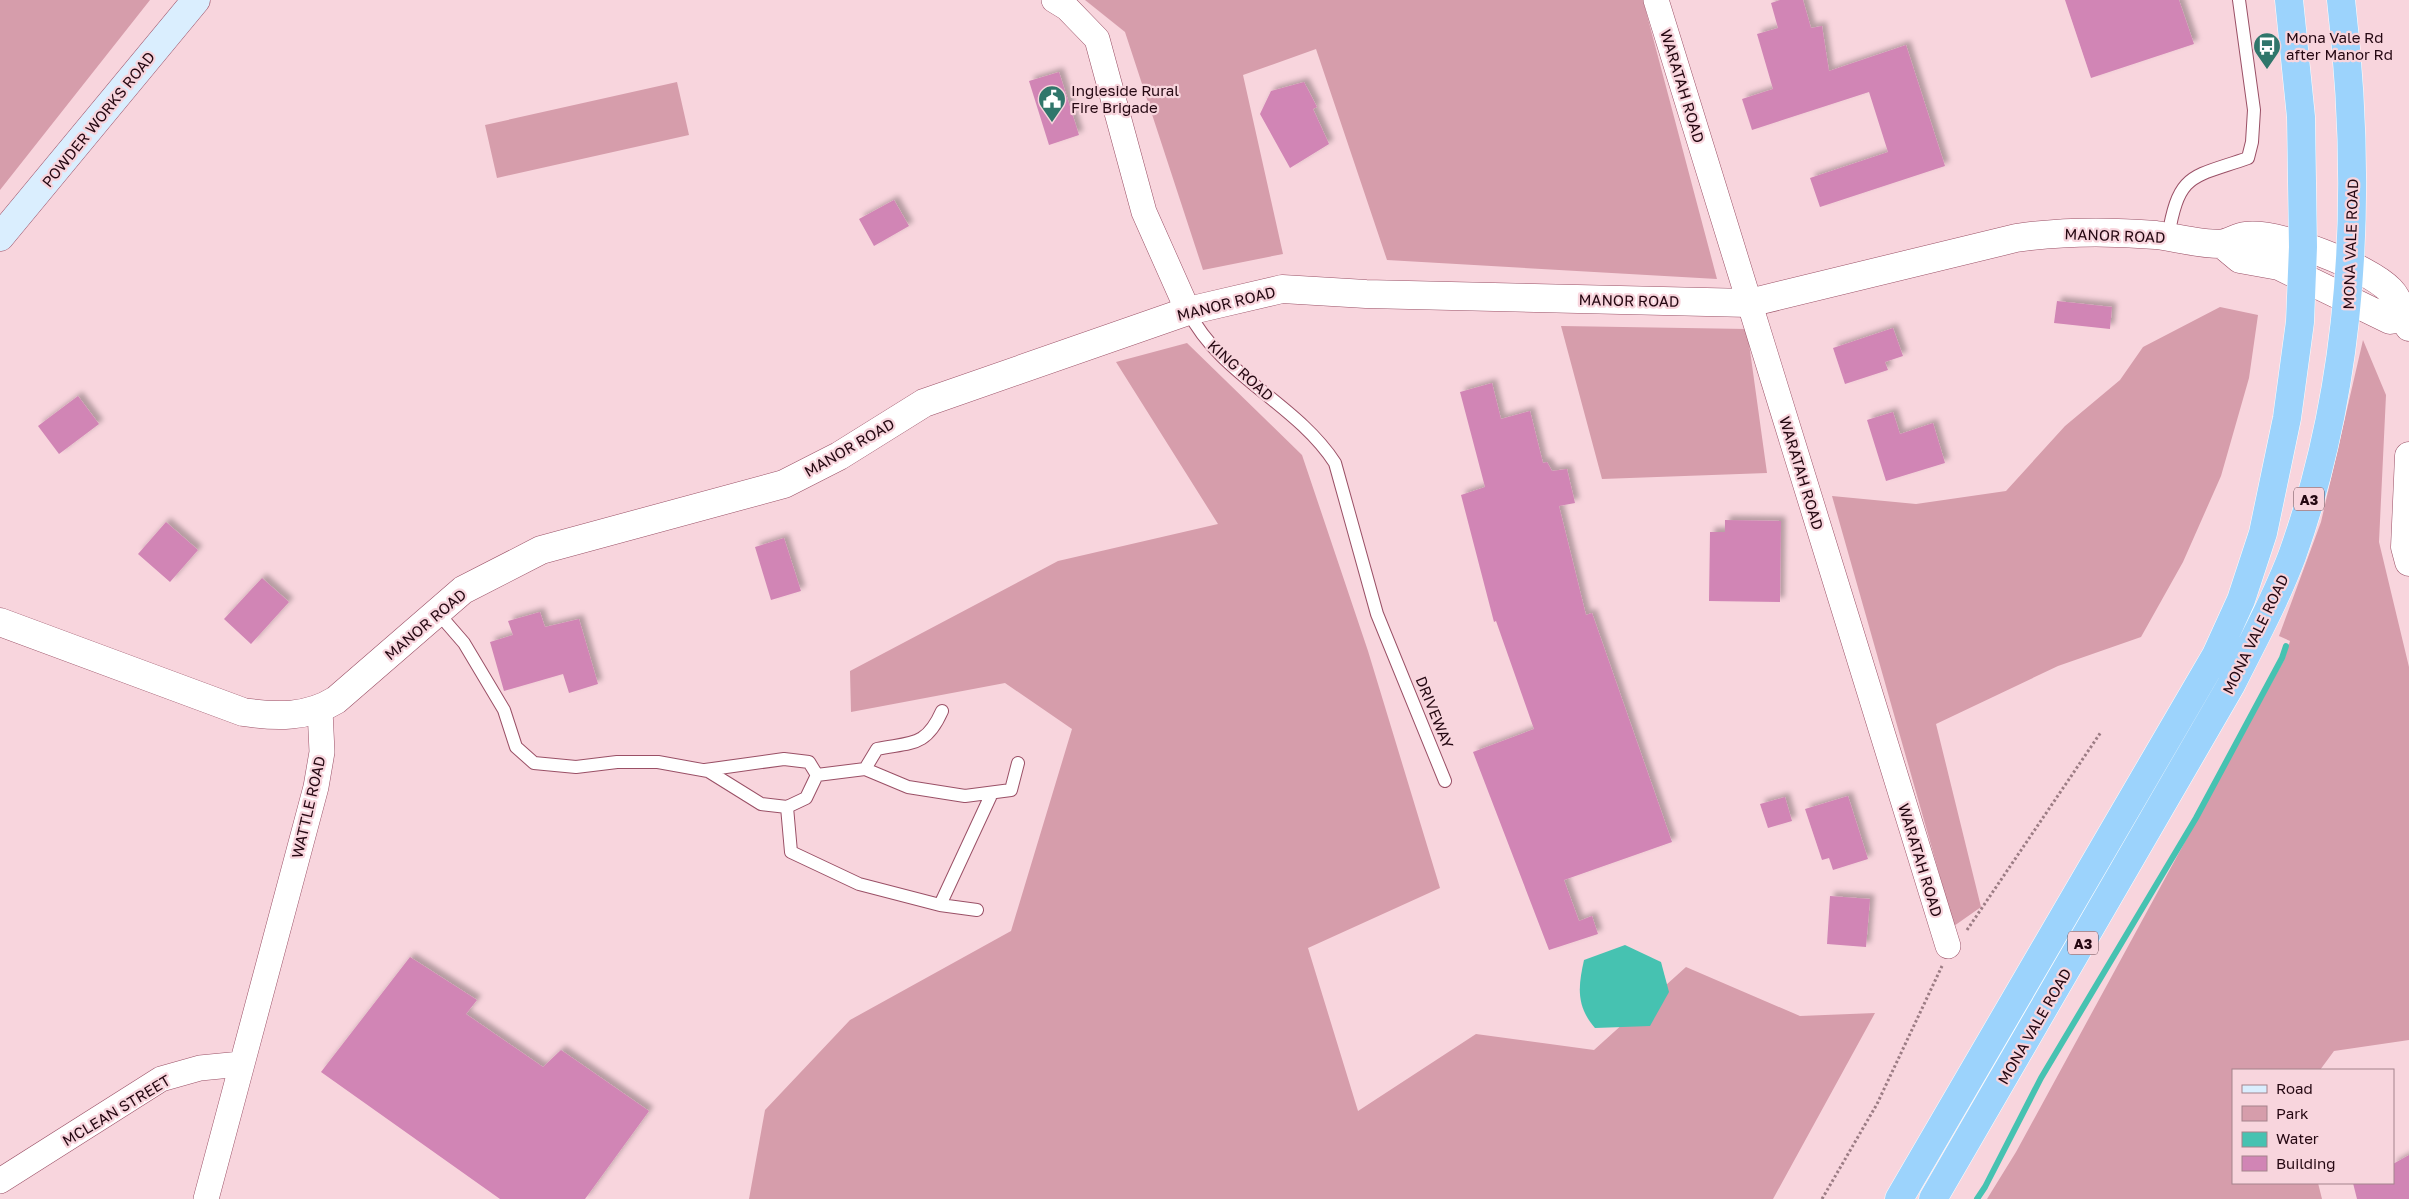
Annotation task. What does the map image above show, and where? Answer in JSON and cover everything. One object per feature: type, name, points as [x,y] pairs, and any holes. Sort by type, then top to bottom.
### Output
[{"type":"highway","name":"MONA VALE ROAD","points":[[1899,1199],[2194,695],[2216,655],[2242,600],[2263,533],[2280,460],[2300,322],[2303,246],[2301,117],[2289,0]]},
{"type":"highway","name":"MONA VALE ROAD","points":[[1933,1199],[2231,685],[2272,604],[2297,539],[2323,448],[2339,375],[2348,300],[2353,152],[2349,65],[2341,0]]},
{"type":"main road","name":"POWDER WORKS ROAD","points":[[0,237],[196,0]]},
{"type":"street","name":"KING ROAD","points":[[1054,0],[1067,8],[1097,39],[1144,212],[1188,311]]},
{"type":"street","name":"WARATAH ROAD","points":[[1656,0],[1948,946]]},
{"type":"street","name":"MANOR ROAD","points":[[320,710],[336,700],[463,590],[540,550],[784,484],[839,456],[924,403],[1188,311],[1282,289],[1366,294],[1749,303],[2016,238],[2094,231],[2168,237],[2222,244],[2246,236],[2280,239],[2350,265],[2383,283],[2398,300],[2407,323]]},
{"type":"street","points":[[2222,244],[2240,259],[2279,266],[2390,320],[2407,323]]},
{"type":"street","points":[[2409,456],[2405,547],[2409,562]]},
{"type":"street","points":[[0,622],[244,712],[272,716],[320,710]]},
{"type":"street","name":"WATTLE ROAD","points":[[206,1199],[316,787],[322,752],[320,710]]},
{"type":"street","name":"MCLEAN STREET","points":[[0,1181],[162,1080],[200,1068],[241,1064]]},
{"type":"lane","points":[[2168,237],[2174,206],[2183,186],[2206,172],[2248,158],[2252,142],[2254,110],[2239,0]]},
{"type":"lane","name":"KING ROAD","points":[[1188,311],[1195,324],[1218,352],[1308,428],[1322,443],[1335,463],[1377,614],[1394,656]]},
{"type":"lane","points":[[438,613],[464,643],[504,710],[516,747],[534,763],[576,767],[617,762],[658,762],[705,770],[784,759],[809,762],[817,776]]},
{"type":"lane","name":"DRIVEWAY","points":[[1394,656],[1445,781]]},
{"type":"lane","points":[[865,769],[876,744],[922,740],[936,724],[942,711]]},
{"type":"lane","points":[[817,776],[865,769],[908,787],[966,796],[1011,790],[1018,763]]},
{"type":"lane","points":[[705,770],[761,804],[787,807],[806,798],[817,776]]},
{"type":"lane","points":[[940,904],[992,793]]},
{"type":"lane","points":[[787,807],[791,852],[859,884],[940,904],[977,910]]},
{"type":"green space","points":[[0,0],[150,0],[0,190]]},
{"type":"green space","points":[[1085,0],[1643,0],[1717,279],[1387,260],[1316,49],[1243,75],[1283,254],[1203,270],[1125,32]]},
{"type":"green space","points":[[677,82],[689,135],[497,178],[485,125]]},
{"type":"green space","points":[[2220,307],[2258,315],[2249,378],[2221,476],[2183,562],[2141,637],[2058,666],[1936,724],[1981,907],[1954,926],[1832,496],[1916,504],[2006,491],[2065,426],[2120,380],[2143,347]]},
{"type":"green space","points":[[1561,326],[1747,329],[1767,473],[1602,479]]},
{"type":"green space","points":[[2363,340],[2386,395],[2379,542],[2409,667],[2409,1040],[2334,1051],[2321,1069],[2232,1069],[2232,1184],[2318,1184],[2322,1199],[1987,1199],[2016,1152],[2284,660],[2290,641],[2279,636],[2321,522]]},
{"type":"green space","points":[[1187,343],[1302,455],[1368,651],[1440,888],[1308,948],[1358,1111],[1476,1034],[1594,1050],[1686,967],[1800,1016],[1875,1013],[1773,1199],[749,1199],[765,1110],[850,1020],[1011,931],[1072,729],[1005,683],[851,712],[850,671],[1058,561],[1218,524],[1116,362]]},
{"type":"water","points":[[1625,945],[1661,962],[1669,992],[1650,1026],[1595,1028],[1584,1012],[1580,996],[1584,960]]},
{"type":"building","points":[[1780,0],[1803,0],[1811,28],[1822,26],[1829,71],[1906,45],[1945,166],[1820,207],[1810,178],[1888,152],[1869,92],[1752,130],[1742,99],[1773,89],[1757,34],[1778,28],[1771,3]]},
{"type":"building","points":[[2065,0],[2179,0],[2194,44],[2091,78]]},
{"type":"building","points":[[1059,72],[1079,135],[1049,145],[1029,81]]},
{"type":"building","points":[[1304,82],[1317,107],[1313,109],[1329,144],[1290,168],[1260,114],[1271,91]]},
{"type":"building","points":[[894,200],[909,226],[874,246],[859,219]]},
{"type":"building","points":[[2057,301],[2112,307],[2110,329],[2054,323]]},
{"type":"building","points":[[1893,328],[1903,356],[1885,362],[1888,370],[1845,384],[1833,348]]},
{"type":"building","points":[[1492,383],[1501,419],[1530,411],[1543,463],[1547,462],[1552,471],[1567,469],[1575,503],[1559,506],[1586,615],[1592,613],[1672,842],[1564,880],[1579,921],[1592,916],[1598,934],[1549,950],[1473,752],[1534,729],[1496,621],[1494,622],[1461,495],[1485,487],[1460,392]]},
{"type":"building","points":[[78,396],[99,424],[59,454],[38,426]]},
{"type":"building","points":[[1893,412],[1900,434],[1933,423],[1945,463],[1886,481],[1867,420]]},
{"type":"building","points":[[1725,520],[1781,521],[1780,602],[1709,601],[1710,532],[1725,532]]},
{"type":"building","points":[[166,522],[198,550],[170,582],[138,554]]},
{"type":"building","points":[[784,538],[801,591],[771,600],[755,547]]},
{"type":"building","points":[[262,578],[289,602],[251,644],[224,619]]},
{"type":"building","points":[[540,612],[545,627],[579,619],[598,684],[569,693],[563,674],[504,691],[490,642],[513,635],[508,621]]},
{"type":"building","points":[[1848,796],[1868,859],[1833,870],[1829,858],[1822,860],[1805,809]]},
{"type":"building","points":[[1785,797],[1792,821],[1768,828],[1760,804]]},
{"type":"building","points":[[1830,896],[1870,899],[1866,947],[1827,944]]},
{"type":"building","points":[[410,957],[477,1000],[466,1014],[543,1067],[561,1050],[649,1111],[585,1199],[500,1199],[321,1072]]},
{"type":"building","points":[[2409,1155],[2409,1199],[2357,1199],[2353,1184],[2394,1184],[2394,1163]]},
{"type":"waterway","points":[[1977,1199],[2041,1078],[2196,818],[2282,658],[2286,646]]},
{"type":"place","name":"Mona Vale Rd after Manor Rd","points":[[2267,70]]},
{"type":"place","name":"Ingleside Rural Fire Brigade","points":[[1052,123]]}]
